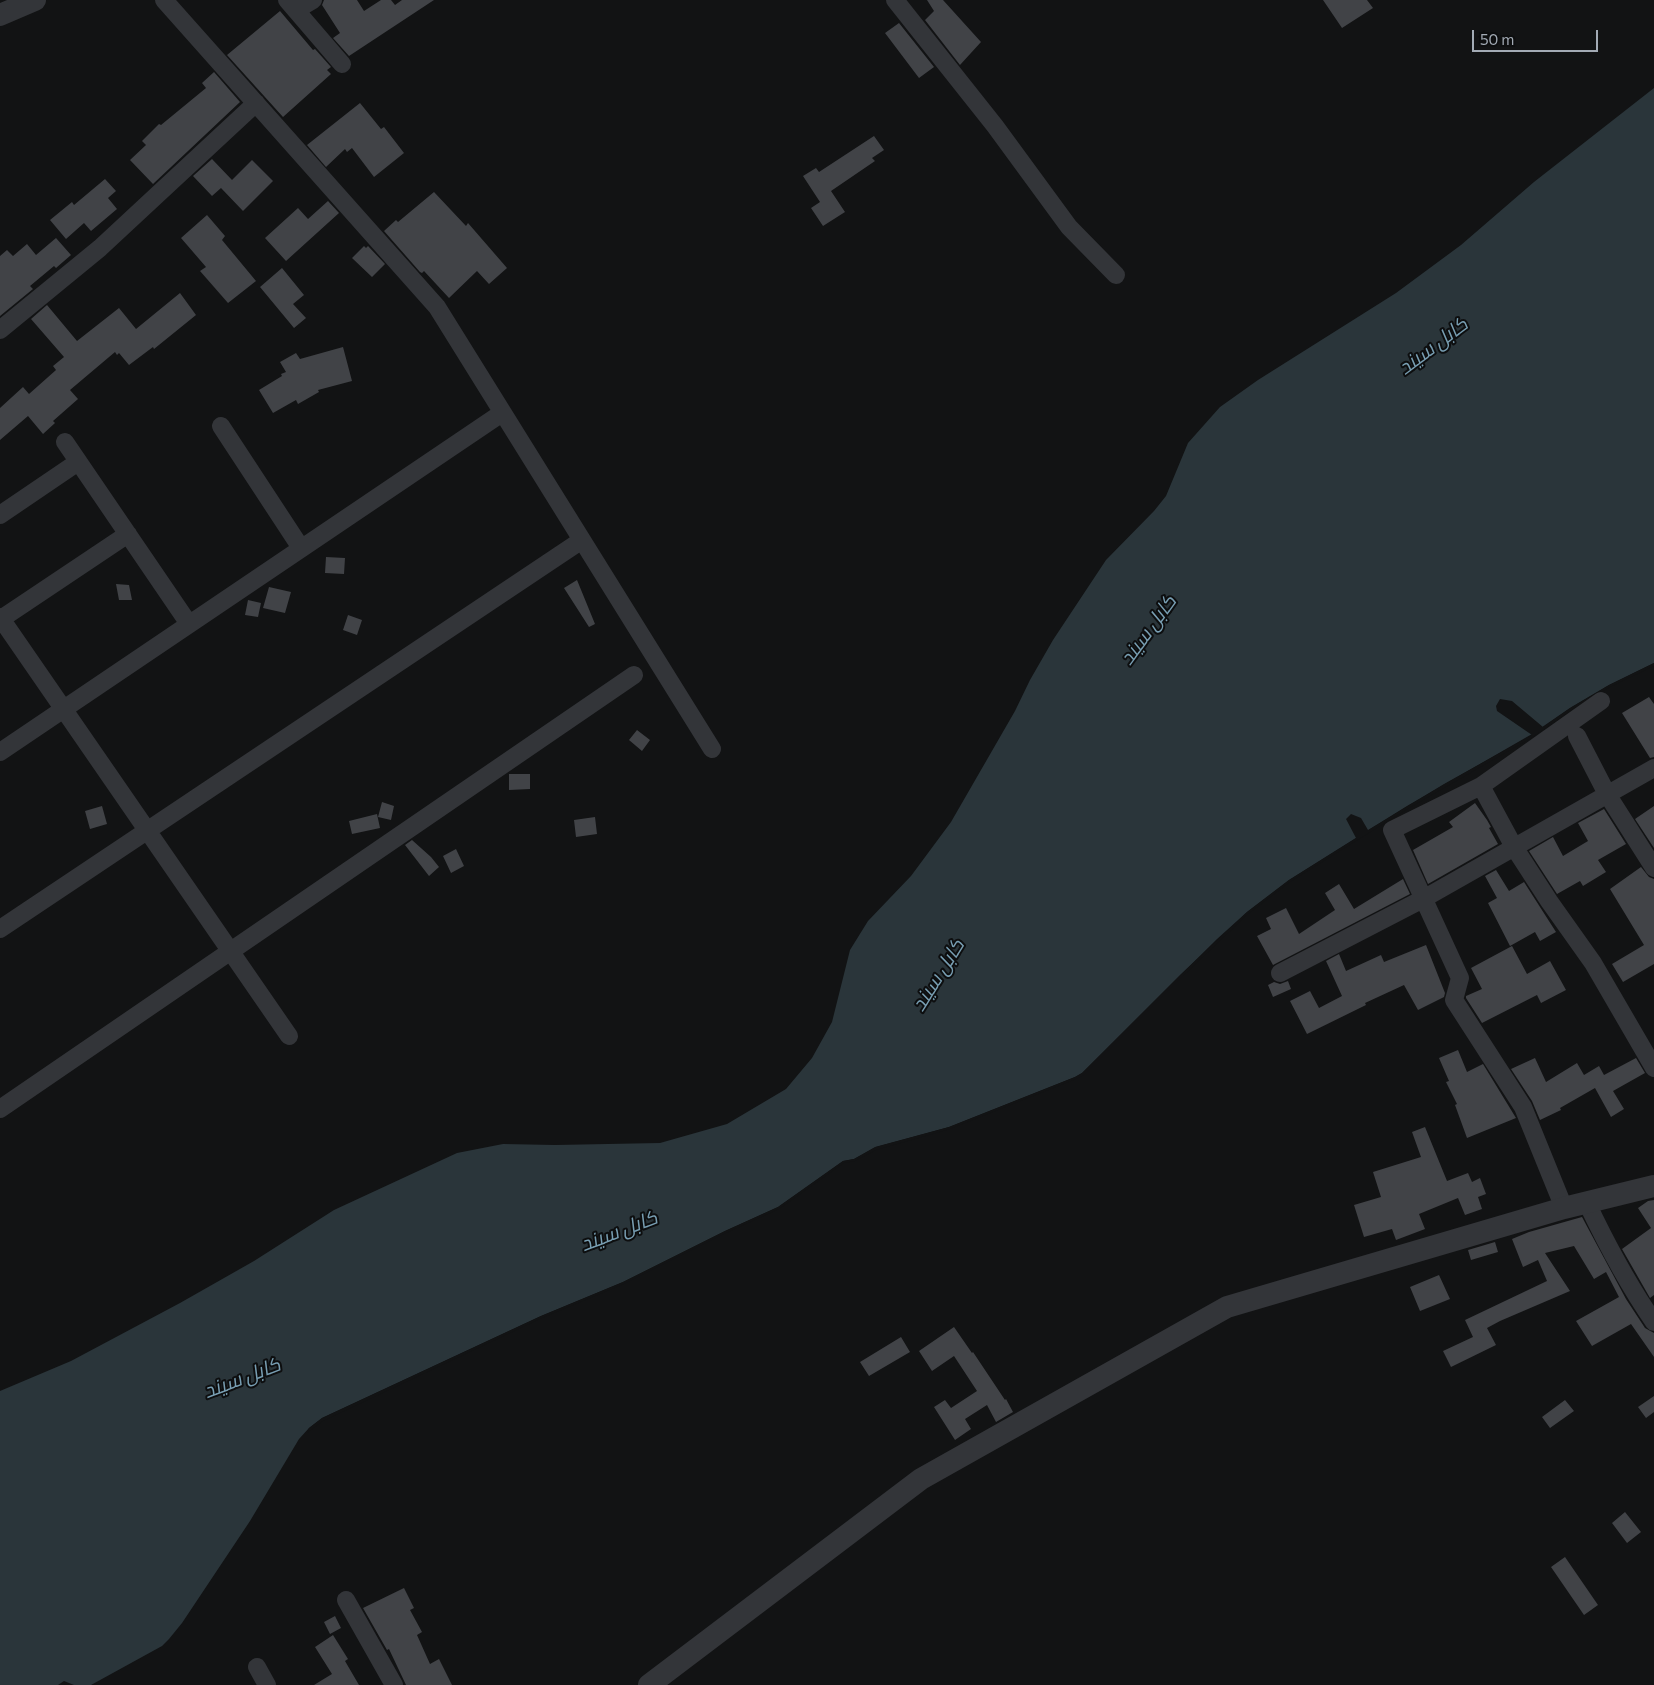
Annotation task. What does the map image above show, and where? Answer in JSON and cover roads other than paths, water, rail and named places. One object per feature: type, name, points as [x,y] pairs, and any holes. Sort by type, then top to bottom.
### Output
[{"type":"street","points":[[0,15],[35,0]]},
{"type":"street","points":[[164,0],[436,307],[712,749]]},
{"type":"street","points":[[314,0],[291,5],[342,64]]},
{"type":"street","points":[[899,2],[995,126],[1069,227],[1116,275]]},
{"type":"street","points":[[0,330],[100,248],[256,103]]},
{"type":"street","points":[[0,752],[502,413]]},
{"type":"street","points":[[221,426],[301,548]]},
{"type":"street","points":[[65,442],[190,624]]},
{"type":"street","points":[[0,515],[78,462]]},
{"type":"street","points":[[128,534],[1,618],[289,1036]]},
{"type":"street","points":[[0,929],[582,540]]},
{"type":"street","points":[[0,1109],[634,675]]},
{"type":"street","points":[[1564,1208],[1523,1107],[1454,1000],[1460,978],[1392,830],[1481,786],[1601,701]]},
{"type":"street","points":[[1577,736],[1607,794],[1654,868]]},
{"type":"street","points":[[1280,973],[1423,899],[1607,794],[1652,772]]},
{"type":"street","points":[[1481,786],[1514,846],[1549,901],[1594,963],[1654,1068]]},
{"type":"street","points":[[649,1685],[921,1479],[1227,1307],[1564,1208],[1654,1186]]},
{"type":"street","points":[[1588,1203],[1610,1252],[1638,1300],[1654,1322]]},
{"type":"street","points":[[346,1600],[394,1685]]},
{"type":"street","points":[[257,1667],[267,1685]]},
{"type":"water","name":"کابل سيند","points":[[1654,88],[1654,663],[1609,685],[1570,708],[1532,734],[1407,806],[1289,880],[1247,912],[1217,939],[1082,1073],[1075,1077],[949,1127],[876,1147],[854,1159],[843,1161],[778,1207],[623,1282],[541,1316],[322,1418],[299,1439],[250,1521],[182,1623],[162,1646],[91,1685],[74,1685],[64,1681],[58,1685],[0,1685],[0,1391],[71,1361],[180,1303],[254,1261],[334,1210],[457,1153],[503,1144],[660,1143],[727,1124],[786,1089],[812,1058],[832,1022],[850,950],[868,921],[911,876],[951,822],[1015,711],[1053,640],[1106,560],[1154,511],[1166,496],[1188,443],[1220,407],[1258,380],[1396,293],[1461,245],[1534,182]]}]
